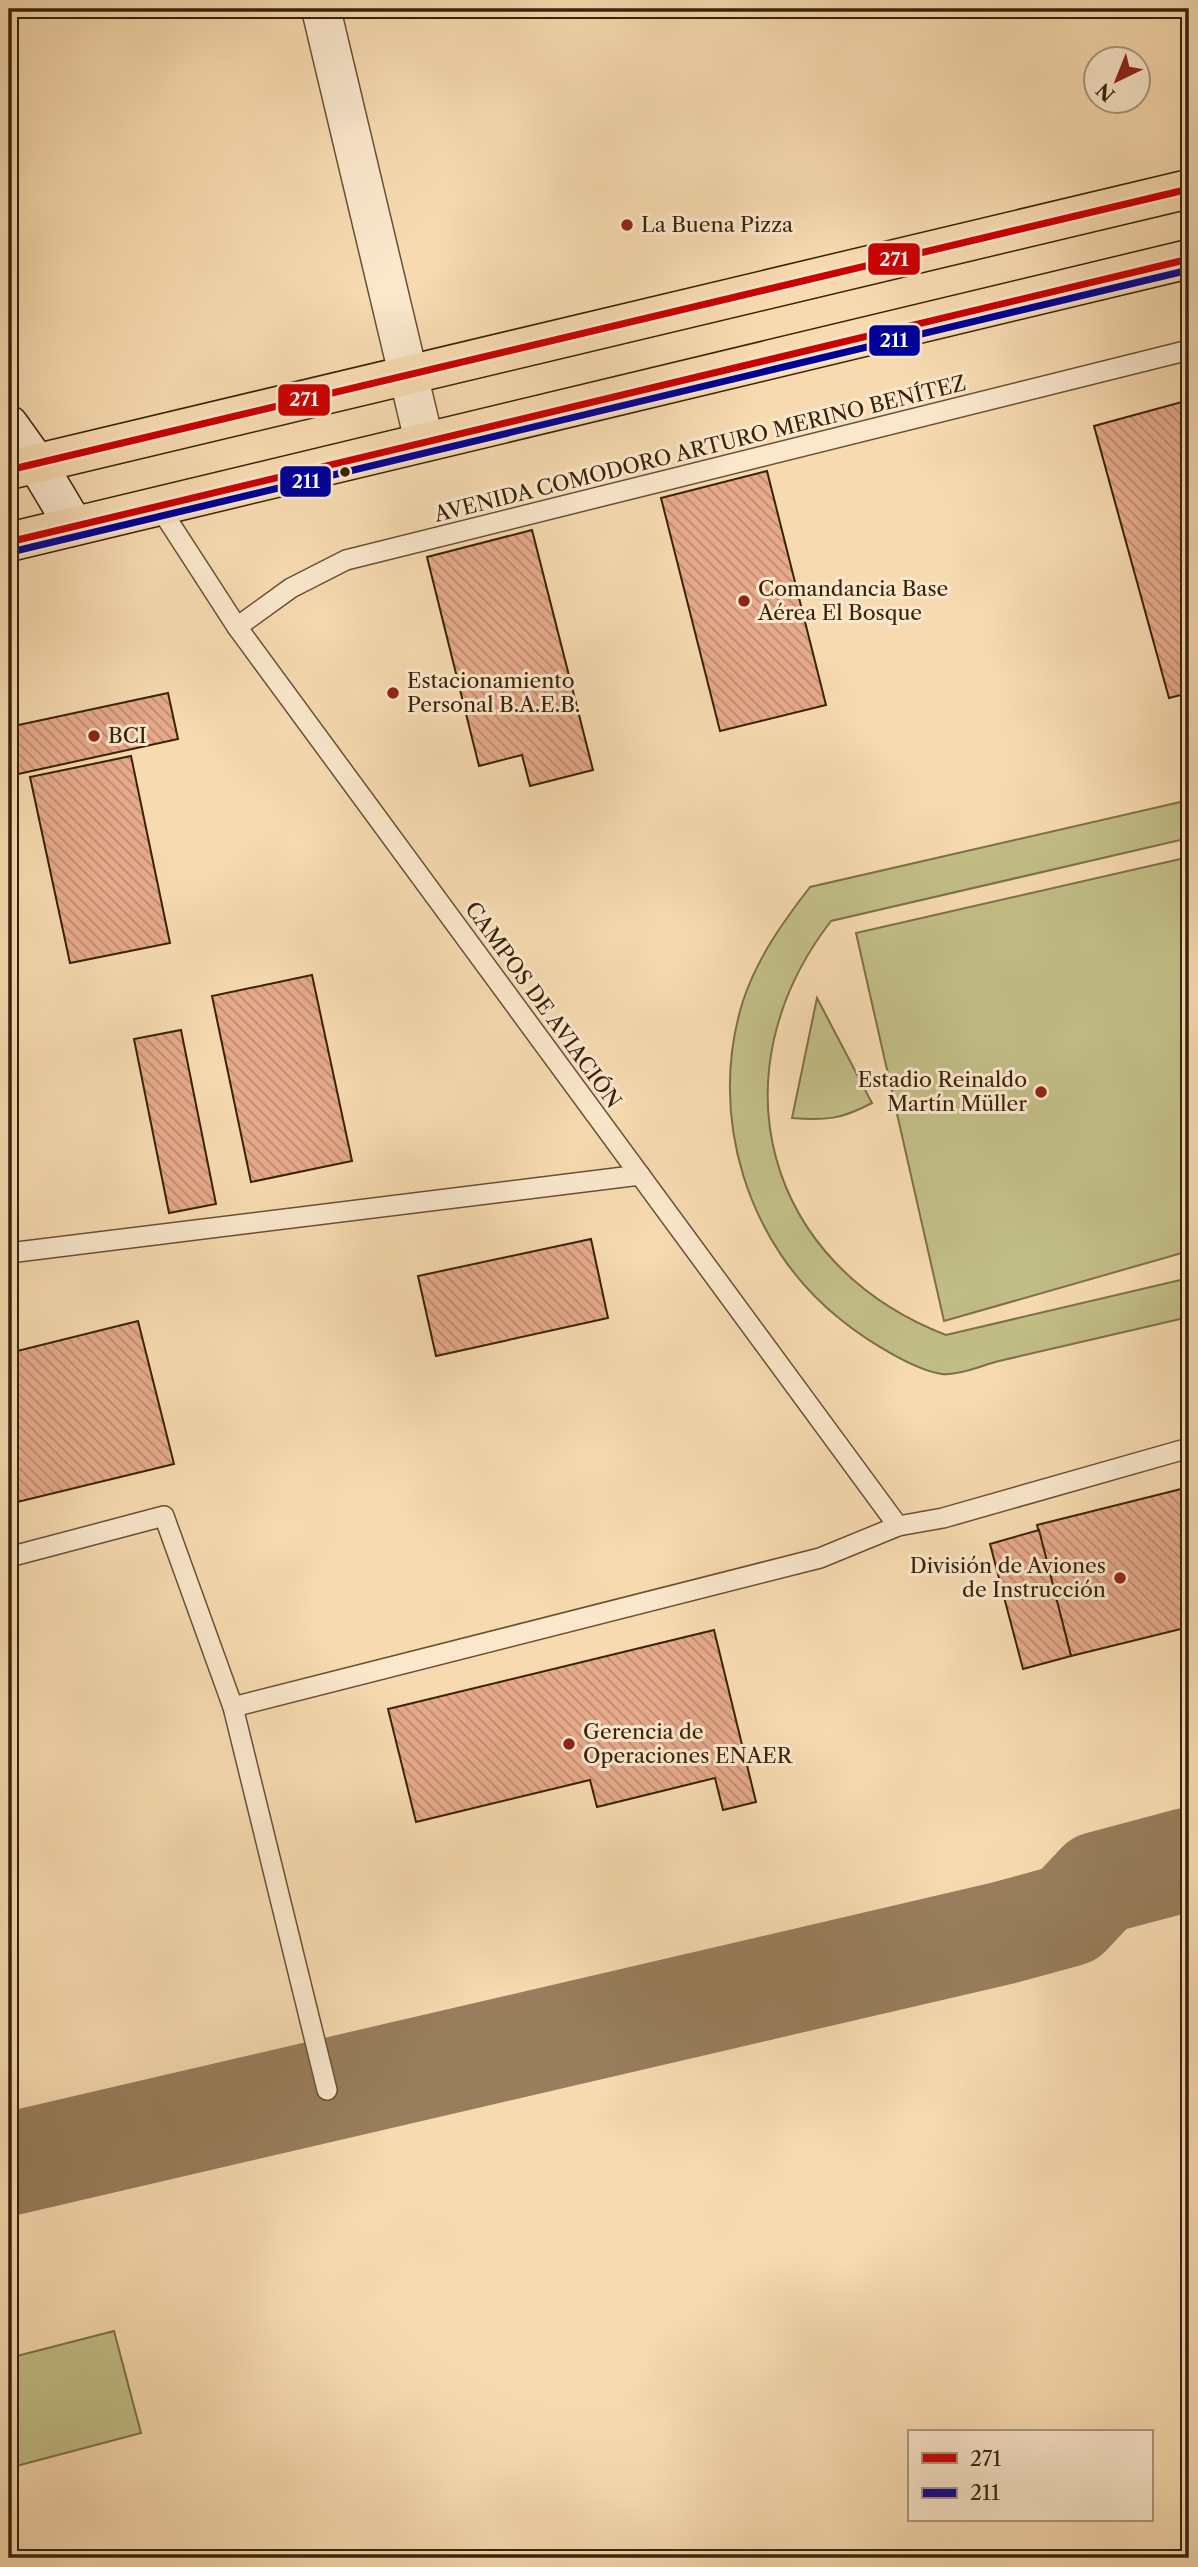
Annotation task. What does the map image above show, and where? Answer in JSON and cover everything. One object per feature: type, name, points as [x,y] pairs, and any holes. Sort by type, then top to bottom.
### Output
[{"type":"main road","points":[[23,467],[1189,189]]},
{"type":"main road","points":[[9,542],[1189,259]]},
{"type":"street","points":[[321,9],[424,441]]},
{"type":"street","points":[[9,425],[23,467],[74,526]]},
{"type":"lane","name":"AVENIDA COMODORO ARTURO MERINO BENÍTEZ","points":[[237,627],[291,587],[346,561],[1189,350]]},
{"type":"lane","name":"CAMPOS DE AVIACIÓN","points":[[158,505],[237,627],[898,1526]]},
{"type":"lane","points":[[9,1253],[640,1175]]},
{"type":"lane","points":[[233,1707],[820,1558],[898,1526],[943,1518],[1189,1448]]},
{"type":"lane","points":[[9,1557],[164,1516],[233,1707],[327,2090]]},
{"type":"shaded area","points":[[1189,800],[1189,838],[831,921],[795,980],[774,1040],[768,1101],[776,1159],[799,1214],[835,1262],[884,1303],[946,1335],[1189,1278],[1189,1317],[955,1373],[930,1371],[903,1360],[850,1327],[808,1289],[781,1254],[759,1216],[743,1175],[733,1132],[730,1088],[733,1044],[743,1001],[763,955],[810,887]]},
{"type":"shaded area","name":"Estadio Reinaldo Martín Müller","points":[[1189,857],[1189,1251],[944,1321],[856,933]]},
{"type":"shaded area","points":[[817,998],[872,1103],[833,1118],[792,1118]]},
{"type":"shaded area","points":[[114,2331],[141,2433],[9,2468],[9,2358]]},
{"type":"building","points":[[1189,400],[1189,693],[1169,698],[1094,426]]},
{"type":"building","name":"Comandancia Base Aérea El Bosque","points":[[767,471],[826,705],[720,731],[661,498]]},
{"type":"building","points":[[532,530],[593,770],[530,786],[522,755],[479,766],[427,557]]},
{"type":"building","name":"BCI","points":[[168,693],[178,739],[18,774],[9,727]]},
{"type":"building","points":[[131,756],[170,943],[70,963],[30,777]]},
{"type":"building","points":[[312,975],[352,1161],[251,1182],[212,996]]},
{"type":"building","points":[[181,1030],[216,1204],[169,1213],[134,1039]]},
{"type":"building","points":[[591,1239],[608,1318],[436,1356],[418,1276]]},
{"type":"building","points":[[1189,1317],[1189,1345],[1183,1319]]},
{"type":"building","points":[[138,1321],[174,1464],[9,1504],[9,1353]]},
{"type":"building","name":"División de Aviones de Instrucción","points":[[1189,1487],[1189,1627],[1071,1656],[1037,1525]]},
{"type":"building","points":[[1039,1530],[1071,1656],[1023,1669],[990,1544]]},
{"type":"building","name":"Gerencia de Operaciones ENAER","points":[[714,1630],[756,1802],[723,1810],[715,1778],[597,1807],[590,1780],[416,1822],[388,1709]]},
{"type":"taxiway","points":[[9,2164],[1003,1933],[1069,1915],[1099,1883],[1189,1859]]},
{"type":"transit line","name":"271","points":[[9,470],[1189,189]]},
{"type":"transit line","name":"271","points":[[9,542],[1189,259]]},
{"type":"transit line","name":"211","points":[[11,552],[1189,270]]},
{"type":"place","name":"La Buena Pizza","points":[[627,225]]},
{"type":"place","name":"Comandancia Base Aérea El Bosque","points":[[744,601]]},
{"type":"place","name":"Estacionamiento Personal B.A.E.B.","points":[[393,693]]},
{"type":"place","name":"BCI","points":[[94,736]]},
{"type":"place","name":"Estadio Reinaldo Martín Müller","points":[[1041,1092]]},
{"type":"place","name":"División de Aviones de Instrucción","points":[[1120,1578]]},
{"type":"place","name":"Gerencia de Operaciones ENAER","points":[[569,1744]]}]
